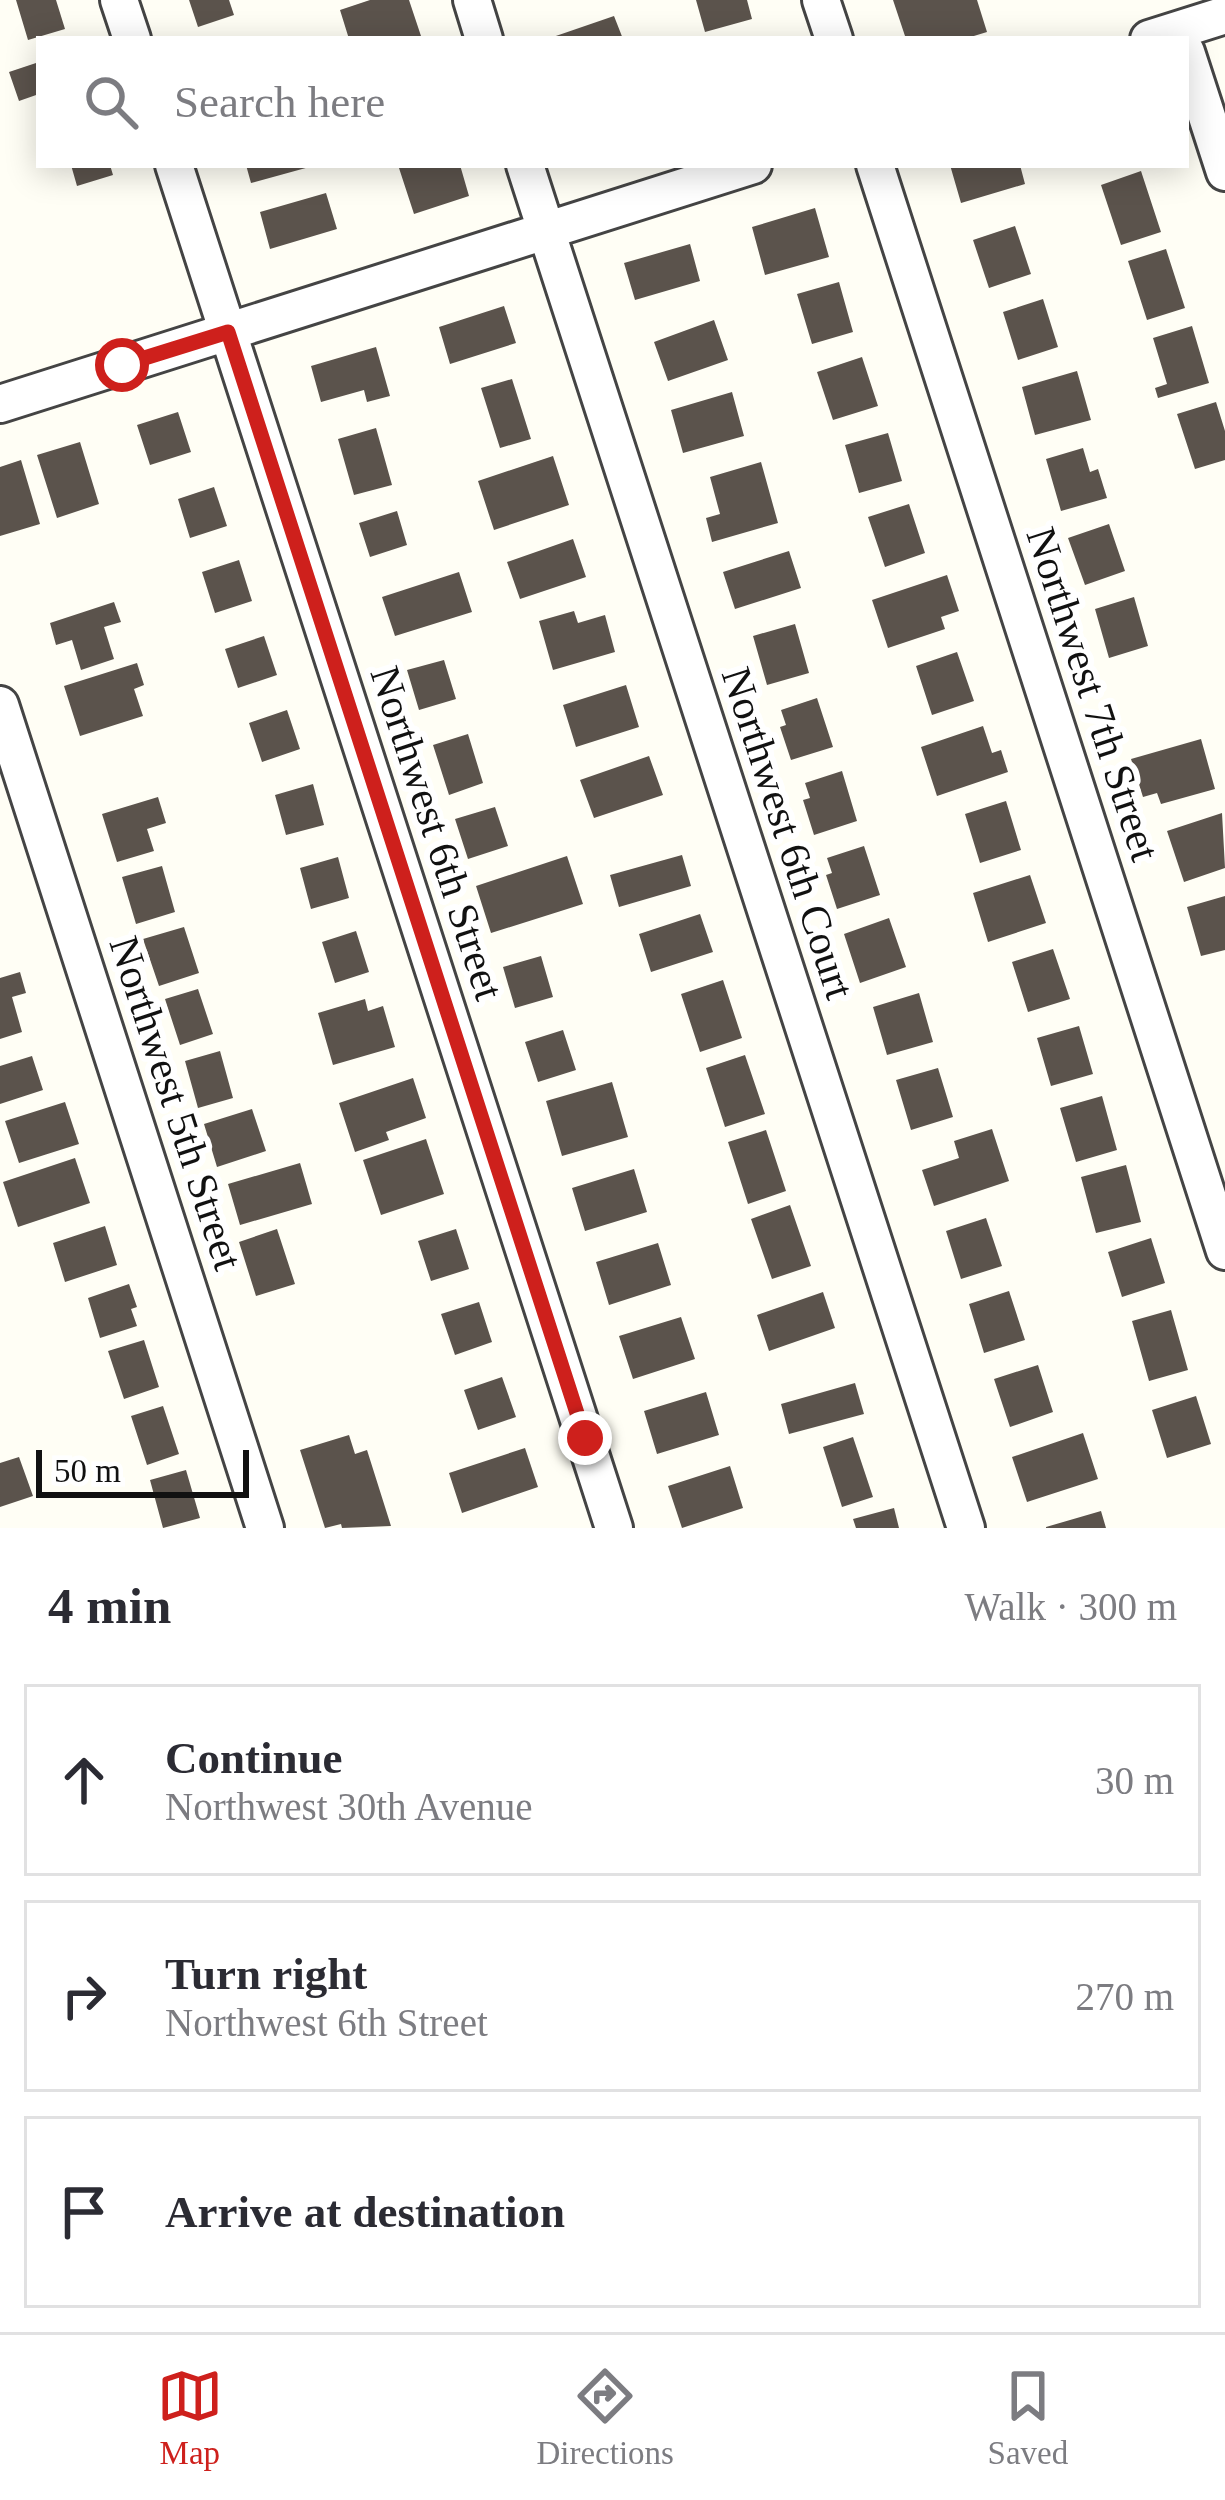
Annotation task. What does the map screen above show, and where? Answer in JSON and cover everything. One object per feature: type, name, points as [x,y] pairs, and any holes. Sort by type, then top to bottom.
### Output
[{"type":"street","points":[[119,0],[131,36]]},
{"type":"street","points":[[472,0],[483,36]]},
{"type":"street","points":[[821,0],[833,36]]},
{"type":"street","points":[[1173,32],[1225,15]]},
{"type":"street","points":[[1189,75],[1225,172]]},
{"type":"street","name":"Northwest 6th Street","points":[[175,168],[614,1528]]},
{"type":"street","name":"Northwest 6th Court","points":[[526,168],[966,1528]]},
{"type":"street","points":[[0,404],[743,168]]},
{"type":"street","name":"Northwest 7th Street","points":[[875,168],[1225,1251]]},
{"type":"street","name":"Northwest 5th Street","points":[[0,705],[266,1528]]},
{"type":"building","points":[[16,0],[56,0],[65,29],[28,40]]},
{"type":"building","points":[[189,0],[229,0],[234,15],[198,27]]},
{"type":"building","points":[[370,0],[409,0],[421,36],[348,36],[340,10]]},
{"type":"building","points":[[696,0],[747,0],[752,19],[705,32]]},
{"type":"building","points":[[893,0],[977,0],[987,32],[974,36],[905,36]]},
{"type":"building","points":[[614,16],[622,36],[556,36]]},
{"type":"building","points":[[36,63],[36,95],[19,101],[9,72]]},
{"type":"building","points":[[72,168],[111,168],[113,175],[77,186]]},
{"type":"building","points":[[247,168],[306,168],[251,183]]},
{"type":"building","points":[[399,168],[461,168],[469,196],[414,214]]},
{"type":"building","points":[[951,168],[1021,168],[1025,184],[961,203]]},
{"type":"building","points":[[1141,171],[1161,232],[1121,245],[1101,185]]},
{"type":"building","points":[[326,193],[337,229],[270,249],[260,212]]},
{"type":"building","points":[[815,208],[829,257],[765,275],[752,227]]},
{"type":"building","points":[[1015,226],[1031,274],[989,288],[973,240]]},
{"type":"building","points":[[690,244],[700,281],[635,300],[624,263]]},
{"type":"building","points":[[1166,249],[1185,308],[1147,320],[1128,261]]},
{"type":"building","points":[[839,282],[853,332],[812,344],[797,294]]},
{"type":"building","points":[[1043,299],[1058,347],[1018,360],[1003,312]]},
{"type":"building","points":[[504,306],[516,343],[450,364],[439,327]]},
{"type":"building","points":[[714,320],[728,360],[668,381],[654,342]]},
{"type":"building","points":[[1192,326],[1209,383],[1158,398],[1155,388],[1167,384],[1153,338]]},
{"type":"building","points":[[376,347],[390,396],[367,402],[364,390],[321,402],[311,366]]},
{"type":"building","points":[[862,357],[878,406],[833,420],[817,372]]},
{"type":"building","points":[[1077,371],[1091,420],[1035,435],[1022,387]]},
{"type":"building","points":[[512,379],[531,439],[500,448],[481,388]]},
{"type":"building","points":[[732,392],[744,436],[683,453],[671,410]]},
{"type":"building","points":[[1216,402],[1225,431],[1225,460],[1195,469],[1177,414]]},
{"type":"building","points":[[178,412],[191,452],[150,465],[137,425]]},
{"type":"building","points":[[376,428],[392,485],[354,495],[338,439]]},
{"type":"building","points":[[888,433],[902,481],[859,493],[845,445]]},
{"type":"building","points":[[80,442],[99,504],[57,518],[37,455]]},
{"type":"building","points":[[1083,448],[1090,472],[1098,469],[1107,498],[1061,511],[1046,459]]},
{"type":"building","points":[[553,456],[569,505],[494,530],[478,481]]},
{"type":"building","points":[[21,460],[40,524],[0,536],[0,467]]},
{"type":"building","points":[[761,462],[778,523],[712,542],[706,518],[720,514],[710,477]]},
{"type":"building","points":[[214,487],[227,526],[190,538],[178,499]]},
{"type":"building","points":[[909,504],[925,553],[885,567],[868,517]]},
{"type":"building","points":[[397,511],[407,545],[370,557],[359,523]]},
{"type":"building","points":[[1109,524],[1125,571],[1085,585],[1068,538]]},
{"type":"building","points":[[573,539],[586,577],[520,599],[507,562]]},
{"type":"building","points":[[789,551],[801,588],[735,609],[723,572]]},
{"type":"building","points":[[239,560],[252,601],[215,613],[202,572]]},
{"type":"building","points":[[459,572],[472,612],[395,636],[382,597]]},
{"type":"building","points":[[947,575],[959,611],[941,617],[945,629],[888,648],[872,600]]},
{"type":"building","points":[[1134,597],[1148,646],[1109,658],[1095,609]]},
{"type":"building","points":[[114,602],[121,622],[104,627],[114,659],[81,670],[72,640],[56,645],[50,623]]},
{"type":"building","points":[[574,611],[578,623],[605,615],[615,652],[553,670],[539,621]]},
{"type":"building","points":[[795,624],[809,673],[767,685],[753,636]]},
{"type":"building","points":[[264,636],[277,675],[238,688],[225,649]]},
{"type":"building","points":[[957,652],[974,701],[932,715],[916,666]]},
{"type":"building","points":[[444,660],[456,699],[419,710],[407,670]]},
{"type":"building","points":[[137,663],[144,685],[134,689],[143,716],[80,736],[64,686]]},
{"type":"building","points":[[626,685],[639,727],[576,747],[563,705]]},
{"type":"building","points":[[817,698],[833,747],[791,760],[780,727],[786,725],[781,710]]},
{"type":"building","points":[[287,710],[300,749],[262,762],[249,723]]},
{"type":"building","points":[[983,726],[992,753],[1001,750],[1008,772],[937,796],[921,747]]},
{"type":"building","points":[[468,734],[483,783],[449,795],[433,745]]},
{"type":"building","points":[[1201,739],[1215,789],[1161,804],[1157,793],[1143,797],[1131,759]]},
{"type":"building","points":[[649,756],[663,795],[594,818],[580,780]]},
{"type":"building","points":[[842,771],[857,821],[814,835],[803,800],[810,798],[805,783]]},
{"type":"building","points":[[313,784],[324,825],[286,835],[275,795]]},
{"type":"building","points":[[158,797],[166,823],[147,829],[154,851],[117,862],[102,814]]},
{"type":"building","points":[[1006,801],[1021,850],[980,863],[965,814]]},
{"type":"building","points":[[495,807],[508,846],[468,859],[455,819]]},
{"type":"building","points":[[1222,813],[1225,868],[1184,882],[1167,831]]},
{"type":"building","points":[[864,846],[880,895],[837,909],[826,875],[832,873],[827,858]]},
{"type":"building","points":[[682,855],[691,886],[619,907],[610,875]]},
{"type":"building","points":[[567,856],[583,904],[491,933],[476,886]]},
{"type":"building","points":[[338,857],[349,898],[311,909],[300,868]]},
{"type":"building","points":[[162,866],[175,912],[136,924],[122,877]]},
{"type":"building","points":[[1030,875],[1046,923],[988,942],[973,893]]},
{"type":"building","points":[[1225,896],[1225,950],[1201,956],[1187,907]]},
{"type":"building","points":[[700,914],[713,952],[651,972],[639,934]]},
{"type":"building","points":[[889,918],[906,967],[860,983],[844,934]]},
{"type":"building","points":[[184,927],[199,973],[159,986],[143,939]]},
{"type":"building","points":[[356,931],[369,972],[335,983],[322,942]]},
{"type":"building","points":[[1053,949],[1070,999],[1028,1012],[1012,962]]},
{"type":"building","points":[[541,956],[553,997],[515,1008],[503,967]]},
{"type":"building","points":[[20,972],[26,993],[12,997],[22,1032],[0,1039],[0,978]]},
{"type":"building","points":[[723,980],[742,1038],[700,1052],[681,994]]},
{"type":"building","points":[[198,989],[213,1034],[180,1045],[165,999]]},
{"type":"building","points":[[919,993],[933,1042],[887,1055],[873,1007]]},
{"type":"building","points":[[365,999],[368,1011],[383,1006],[395,1047],[333,1065],[318,1013]]},
{"type":"building","points":[[1079,1026],[1093,1074],[1051,1086],[1037,1038]]},
{"type":"building","points":[[563,1030],[576,1070],[538,1082],[525,1042]]},
{"type":"building","points":[[220,1051],[233,1098],[198,1108],[185,1061]]},
{"type":"building","points":[[745,1055],[765,1114],[725,1127],[706,1068]]},
{"type":"building","points":[[32,1056],[43,1090],[0,1104],[0,1066]]},
{"type":"building","points":[[938,1068],[953,1117],[911,1130],[896,1080]]},
{"type":"building","points":[[413,1078],[426,1118],[386,1132],[389,1140],[355,1152],[339,1103]]},
{"type":"building","points":[[612,1082],[628,1137],[562,1156],[546,1101]]},
{"type":"building","points":[[1102,1096],[1117,1150],[1076,1162],[1060,1108]]},
{"type":"building","points":[[65,1102],[79,1144],[19,1163],[5,1121]]},
{"type":"building","points":[[252,1109],[266,1151],[217,1167],[204,1124]]},
{"type":"building","points":[[992,1129],[1009,1181],[934,1206],[922,1170],[959,1158],[954,1141]]},
{"type":"building","points":[[766,1130],[786,1191],[748,1204],[728,1142]]},
{"type":"building","points":[[426,1139],[444,1194],[381,1215],[363,1160]]},
{"type":"building","points":[[75,1158],[90,1203],[18,1227],[3,1182]]},
{"type":"building","points":[[300,1163],[312,1204],[240,1225],[228,1184]]},
{"type":"building","points":[[1126,1165],[1141,1222],[1096,1233],[1081,1177]]},
{"type":"building","points":[[634,1169],[647,1212],[585,1231],[572,1188]]},
{"type":"building","points":[[790,1205],[811,1266],[772,1279],[751,1219]]},
{"type":"building","points":[[986,1218],[1002,1266],[961,1279],[946,1231]]},
{"type":"building","points":[[105,1226],[117,1265],[65,1282],[53,1243]]},
{"type":"building","points":[[277,1229],[295,1284],[256,1296],[239,1242]]},
{"type":"building","points":[[456,1229],[469,1269],[431,1281],[418,1241]]},
{"type":"building","points":[[1151,1238],[1165,1283],[1122,1297],[1108,1252]]},
{"type":"building","points":[[658,1243],[671,1285],[609,1305],[596,1262]]},
{"type":"building","points":[[129,1284],[137,1326],[100,1338],[88,1298]]},
{"type":"building","points":[[1009,1291],[1025,1340],[984,1353],[969,1304]]},
{"type":"building","points":[[823,1292],[835,1328],[769,1351],[757,1315]]},
{"type":"building","points":[[479,1302],[492,1342],[455,1355],[441,1314]]},
{"type":"building","points":[[1171,1310],[1188,1370],[1149,1381],[1132,1321]]},
{"type":"building","points":[[681,1317],[695,1359],[633,1379],[619,1336]]},
{"type":"building","points":[[144,1340],[159,1387],[124,1399],[108,1351]]},
{"type":"building","points":[[1038,1365],[1053,1412],[1010,1427],[994,1379]]},
{"type":"building","points":[[502,1377],[516,1417],[478,1430],[464,1390]]},
{"type":"building","points":[[855,1383],[864,1414],[789,1434],[781,1404]]},
{"type":"building","points":[[706,1392],[719,1435],[657,1454],[644,1411]]},
{"type":"building","points":[[1196,1396],[1211,1444],[1167,1458],[1152,1410]]},
{"type":"building","points":[[163,1406],[179,1454],[147,1465],[131,1416]]},
{"type":"building","points":[[1083,1433],[1098,1479],[1027,1502],[1012,1457]]},
{"type":"building","points":[[349,1435],[355,1454],[367,1450],[391,1526],[325,1528],[300,1450]]},
{"type":"building","points":[[853,1437],[873,1497],[842,1507],[823,1447]]},
{"type":"building","points":[[525,1448],[538,1487],[462,1513],[449,1473]]},
{"type":"building","points":[[19,1457],[33,1496],[0,1507],[0,1463]]},
{"type":"building","points":[[730,1466],[743,1508],[682,1528],[668,1486]]},
{"type":"building","points":[[186,1470],[200,1518],[163,1528],[150,1480]]},
{"type":"building","points":[[894,1508],[899,1528],[856,1528],[853,1519]]},
{"type":"building","points":[[1101,1511],[1106,1528],[1046,1528],[1046,1527]]},
{"type":"route","points":[[122,365],[228,332],[585,1438]]}]
